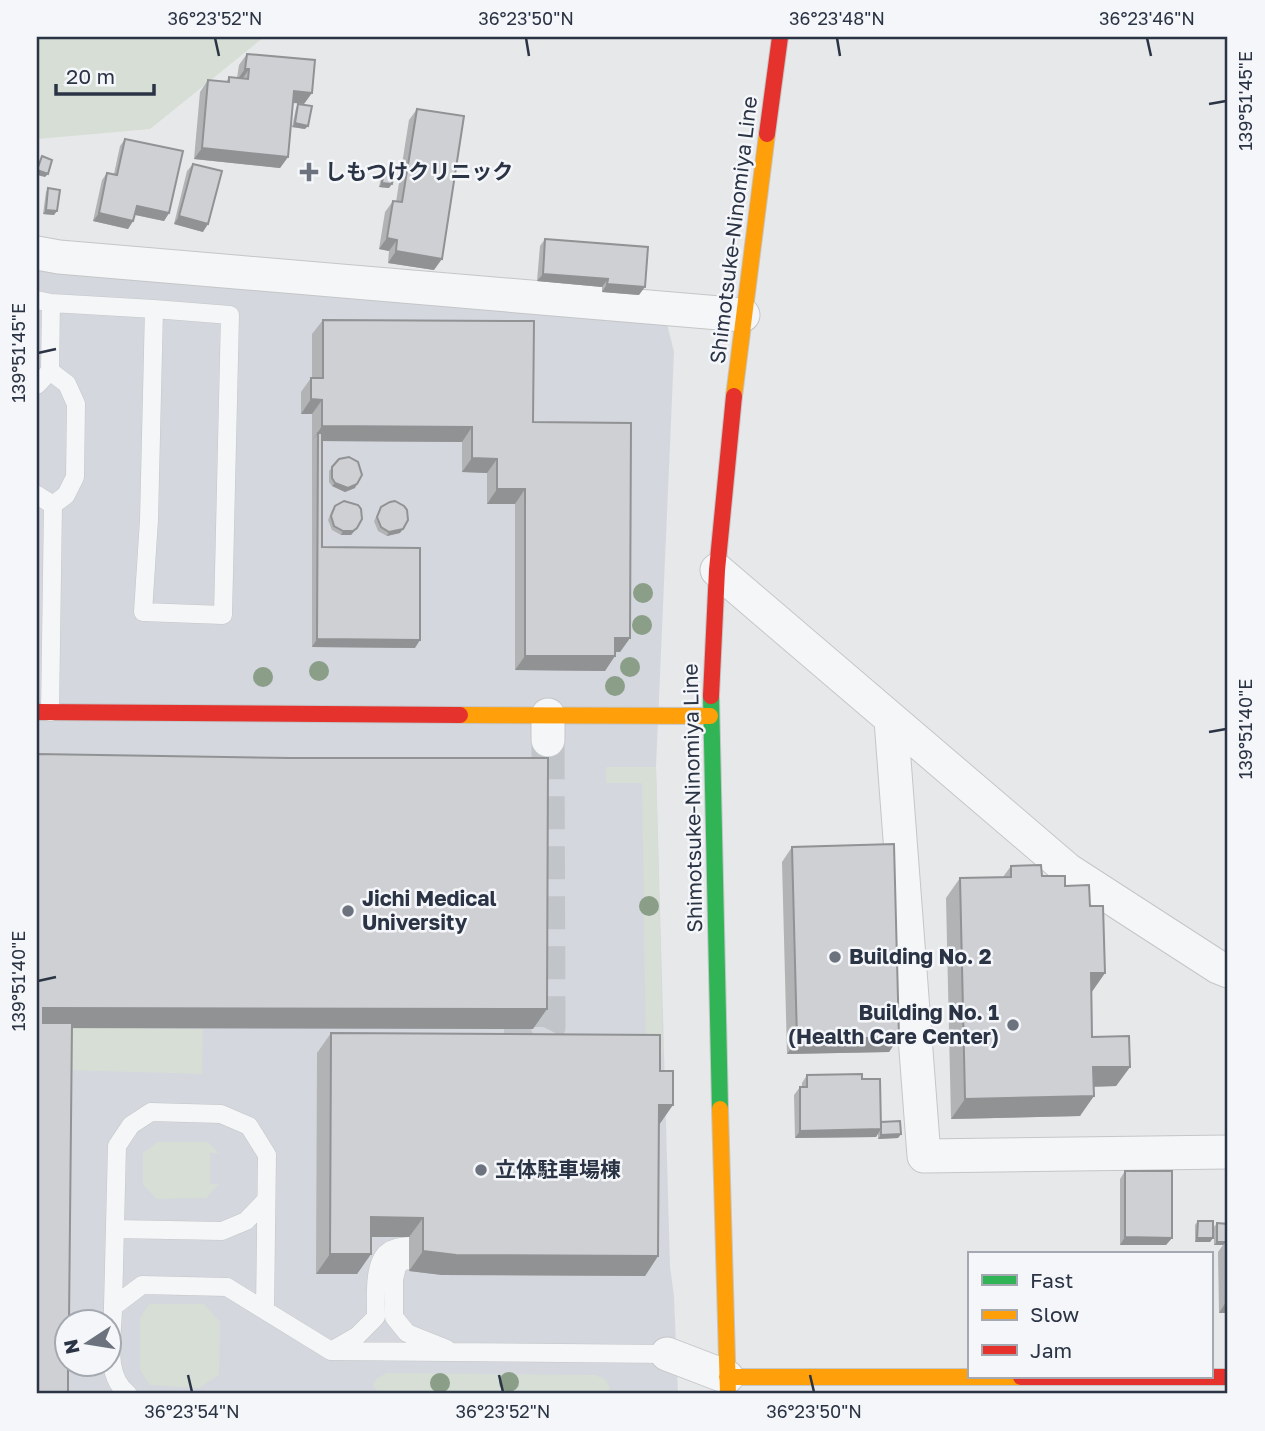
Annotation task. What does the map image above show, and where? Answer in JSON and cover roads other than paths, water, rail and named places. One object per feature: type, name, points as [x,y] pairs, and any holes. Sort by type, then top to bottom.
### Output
[{"type":"main road","name":"Shimotsuke-Ninomiya Line","points":[[718,1389],[710,716],[717,570],[743,315],[780,37]]},
{"type":"main road","points":[[43,712],[548,727],[710,716]]},
{"type":"main road","points":[[718,1389],[1186,1378]]},
{"type":"street","points":[[37,253],[743,315]]},
{"type":"street","points":[[717,570],[1068,870],[1228,971]]},
{"type":"street","points":[[891,720],[924,1156],[1228,1152]]},
{"type":"street","points":[[667,1354],[718,1389]]},
{"type":"lane","points":[[43,712],[53,505],[66,495],[75,477],[76,404],[67,384],[50,372],[44,302],[154,309],[230,315],[223,614],[143,612],[149,520],[154,309]]},
{"type":"lane","points":[[37,385],[50,372]]},
{"type":"lane","points":[[37,495],[53,505]]},
{"type":"lane","points":[[128,1394],[121,1389],[112,1374],[117,1146],[131,1125],[151,1112],[221,1114],[249,1126],[267,1155],[265,1310]]},
{"type":"lane","points":[[115,1228],[222,1231],[246,1221],[266,1200]]},
{"type":"lane","points":[[331,1351],[357,1336],[376,1317],[377,1273],[381,1258],[388,1251],[410,1253],[397,1267],[394,1279],[394,1317],[407,1333],[457,1353]]},
{"type":"lane","points":[[113,1307],[142,1285],[227,1287],[331,1351],[667,1354]]},
{"type":"tunnel","points":[[504,1043],[536,1042],[549,1027],[548,740]]},
{"type":"place","name":"しもつけクリニック","points":[[309,172]]},
{"type":"place","name":"Jichi Medical University","points":[[348,911]]},
{"type":"place","name":"Building No. 2","points":[[835,957]]},
{"type":"place","name":"Building No. 1 (Health Care Center)","points":[[1013,1025]]},
{"type":"place","name":"立体駐車場棟","points":[[481,1170]]}]
